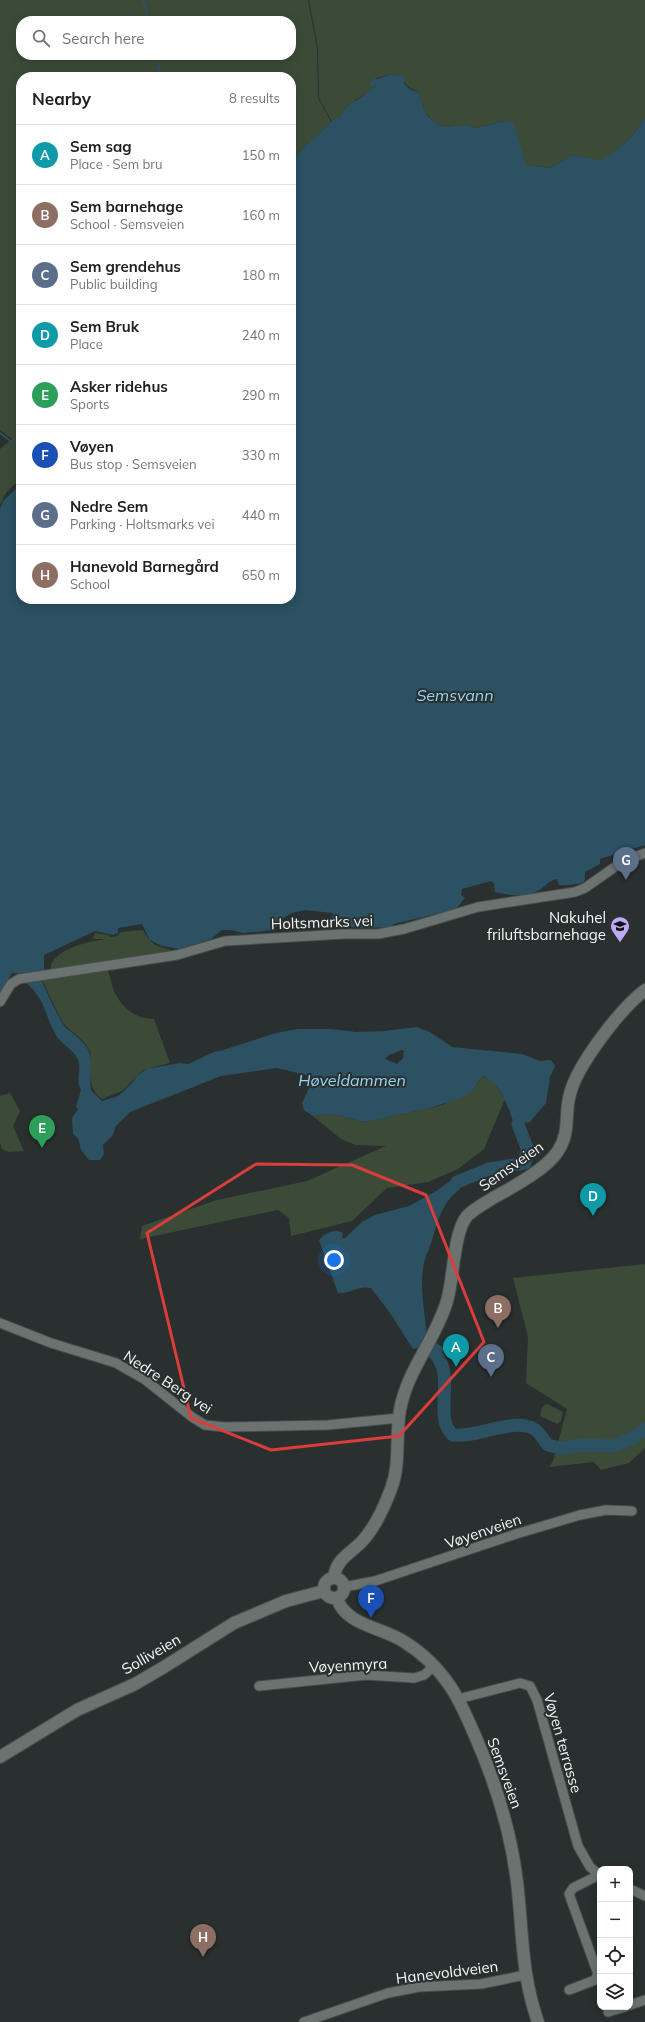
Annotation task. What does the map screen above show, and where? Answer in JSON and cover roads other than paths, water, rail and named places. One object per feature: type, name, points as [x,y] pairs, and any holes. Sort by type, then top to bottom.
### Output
[{"type":"main road","name":"Semsveien","points":[[399,1418],[408,1384],[448,1300],[460,1234],[467,1217],[486,1202],[530,1175],[557,1152],[566,1131],[569,1094],[575,1081],[611,1025],[631,1001],[645,990]]},
{"type":"main road","points":[[334,1578],[336,1566],[341,1558],[364,1539],[384,1506],[391,1490],[398,1459],[399,1418]]},
{"type":"main road","points":[[334,1578],[342,1582],[344,1587],[342,1594],[337,1598],[330,1598],[324,1591],[326,1582],[334,1578]]},
{"type":"main road","name":"Solliveien","points":[[0,1757],[77,1710],[135,1684],[234,1623],[286,1601],[324,1591]]},
{"type":"main road","name":"Semsveien","points":[[337,1598],[345,1613],[354,1620],[403,1641],[434,1666],[450,1685],[458,1699],[488,1765],[503,1811],[518,1884],[525,1975],[531,2002],[538,2022]]},
{"type":"street","name":"Holtsmarks vei","points":[[0,1002],[11,984],[19,979],[45,974],[177,955],[224,942],[242,939],[344,934],[378,934],[404,929],[478,907],[575,892],[601,881],[622,862],[645,853]]},
{"type":"street","name":"Nedre Berg vei","points":[[0,1323],[51,1343],[116,1363],[148,1382],[192,1417],[205,1424],[224,1427],[328,1425],[399,1418]]},
{"type":"street","name":"Vøyenveien","points":[[344,1587],[375,1581],[516,1534],[580,1515],[606,1510],[632,1511]]},
{"type":"street","name":"Vøyenmyra","points":[[259,1686],[366,1675],[414,1678],[424,1675],[434,1666]]},
{"type":"street","name":"Vøyen terrasse","points":[[458,1699],[520,1683],[530,1686],[537,1700],[578,1846],[587,1862],[597,1872]]},
{"type":"street","name":"Vøyen terrasse","points":[[569,1990],[595,1980],[598,1974],[569,1894],[573,1888],[597,1876]]},
{"type":"street","points":[[633,1890],[645,1896]]},
{"type":"street","name":"Hanevoldveien","points":[[304,2022],[396,1992],[419,1987],[481,1984],[525,1975]]},
{"type":"street","points":[[633,2004],[645,2000]]},
{"type":"street","points":[[608,2012],[615,2010]]},
{"type":"water","name":"Semsvann","points":[[391,74],[403,76],[405,78],[404,83],[409,89],[418,92],[426,114],[434,122],[445,127],[465,125],[477,128],[505,121],[514,124],[526,165],[550,168],[572,155],[600,161],[613,153],[626,142],[645,117],[645,845],[600,859],[600,864],[585,872],[585,879],[583,883],[559,885],[557,879],[551,881],[541,889],[531,894],[515,895],[495,892],[494,884],[491,881],[462,889],[461,895],[465,898],[456,909],[394,924],[390,927],[367,928],[336,926],[331,922],[331,917],[334,916],[332,913],[305,910],[292,913],[273,924],[273,926],[277,926],[274,930],[243,933],[232,930],[222,930],[211,939],[180,949],[162,946],[150,940],[142,924],[118,928],[118,933],[113,935],[95,931],[44,955],[44,972],[32,974],[32,972],[29,972],[30,975],[19,977],[18,973],[12,973],[0,993],[0,509],[3,501],[16,489],[16,604],[296,604],[296,155],[333,120],[339,118],[347,106],[376,86],[377,84],[371,87],[370,85],[374,77],[377,79]]},
{"type":"water","name":"Høveldammen","points":[[41,978],[52,1004],[64,1025],[85,1045],[89,1052],[91,1090],[102,1101],[118,1096],[137,1076],[146,1069],[180,1063],[188,1064],[214,1052],[276,1033],[297,1029],[331,1029],[356,1032],[384,1031],[417,1027],[430,1032],[452,1047],[522,1054],[540,1061],[551,1060],[555,1066],[550,1077],[546,1103],[530,1122],[514,1124],[499,1089],[489,1079],[482,1076],[472,1091],[461,1098],[430,1108],[365,1122],[332,1114],[313,1116],[304,1110],[302,1103],[314,1077],[277,1068],[221,1076],[130,1112],[115,1127],[113,1135],[103,1145],[104,1154],[100,1160],[89,1160],[81,1150],[78,1138],[73,1134],[72,1118],[78,1109],[76,1107],[81,1090],[79,1086],[78,1060],[74,1053],[59,1040],[41,1001],[32,988],[24,981]],"holes":[[[402,1050],[404,1051],[403,1058],[397,1064],[385,1059],[389,1055]]]},
{"type":"water","points":[[450,1181],[457,1182],[460,1189],[449,1199],[442,1210],[425,1260],[423,1272],[422,1290],[427,1337],[447,1350],[430,1357],[418,1348],[413,1349],[390,1313],[371,1288],[366,1287],[338,1293],[319,1240],[327,1233],[333,1231],[343,1233],[342,1238],[345,1238],[362,1222],[375,1215],[409,1206],[438,1190]]},
{"type":"waterway","points":[[143,0],[148,16]]},
{"type":"waterway","points":[[157,60],[159,68],[158,72]]},
{"type":"waterway","points":[[0,433],[16,445]]},
{"type":"waterway","points":[[457,1182],[489,1169],[525,1163],[527,1148],[518,1124]]},
{"type":"waterway","points":[[423,1342],[436,1354],[444,1372],[445,1421],[448,1429],[453,1435],[473,1434],[506,1426],[526,1426],[536,1430],[548,1445],[560,1448],[584,1445],[614,1446],[633,1438],[645,1429]]},
{"type":"place","name":"Nedre Sem","points":[[626,880]]},
{"type":"place","name":"Nakuhel friluftsbarnehage","points":[[620,943]]},
{"type":"place","name":"Asker ridehus","points":[[42,1148]]},
{"type":"place","name":"Sem Bruk","points":[[593,1216]]},
{"type":"place","name":"Sem barnehage","points":[[498,1328]]},
{"type":"place","name":"Sem sag","points":[[456,1367]]},
{"type":"place","name":"Sem grendehus","points":[[491,1377]]},
{"type":"place","name":"Vøyen","points":[[371,1618]]},
{"type":"place","name":"Hanevold Barnegård","points":[[203,1957]]}]
